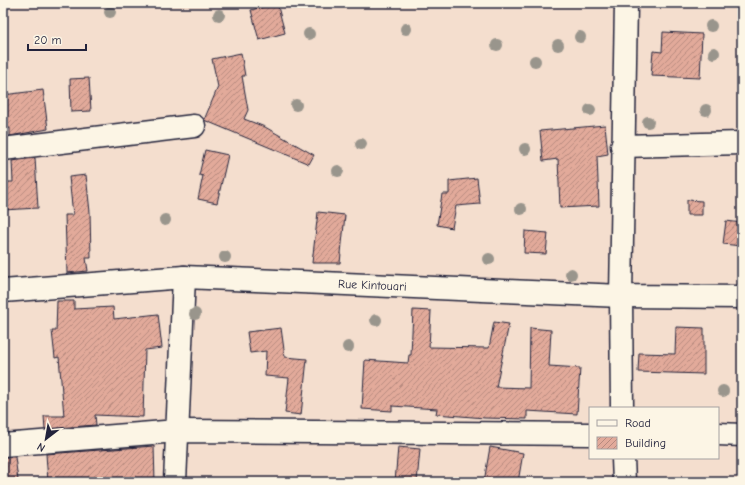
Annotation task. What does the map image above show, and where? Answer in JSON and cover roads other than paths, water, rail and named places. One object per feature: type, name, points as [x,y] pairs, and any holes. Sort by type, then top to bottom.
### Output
[{"type":"street","points":[[622,407],[622,146],[626,3]]},
{"type":"street","points":[[3,149],[194,126]]},
{"type":"street","points":[[622,146],[742,143]]},
{"type":"street","points":[[174,482],[184,277]]},
{"type":"street","name":"Rue Kintouari","points":[[3,291],[184,277],[621,296],[742,297]]},
{"type":"street","points":[[3,445],[177,432],[589,434]]},
{"type":"street","points":[[719,434],[742,435]]},
{"type":"street","points":[[623,459],[624,482]]}]
